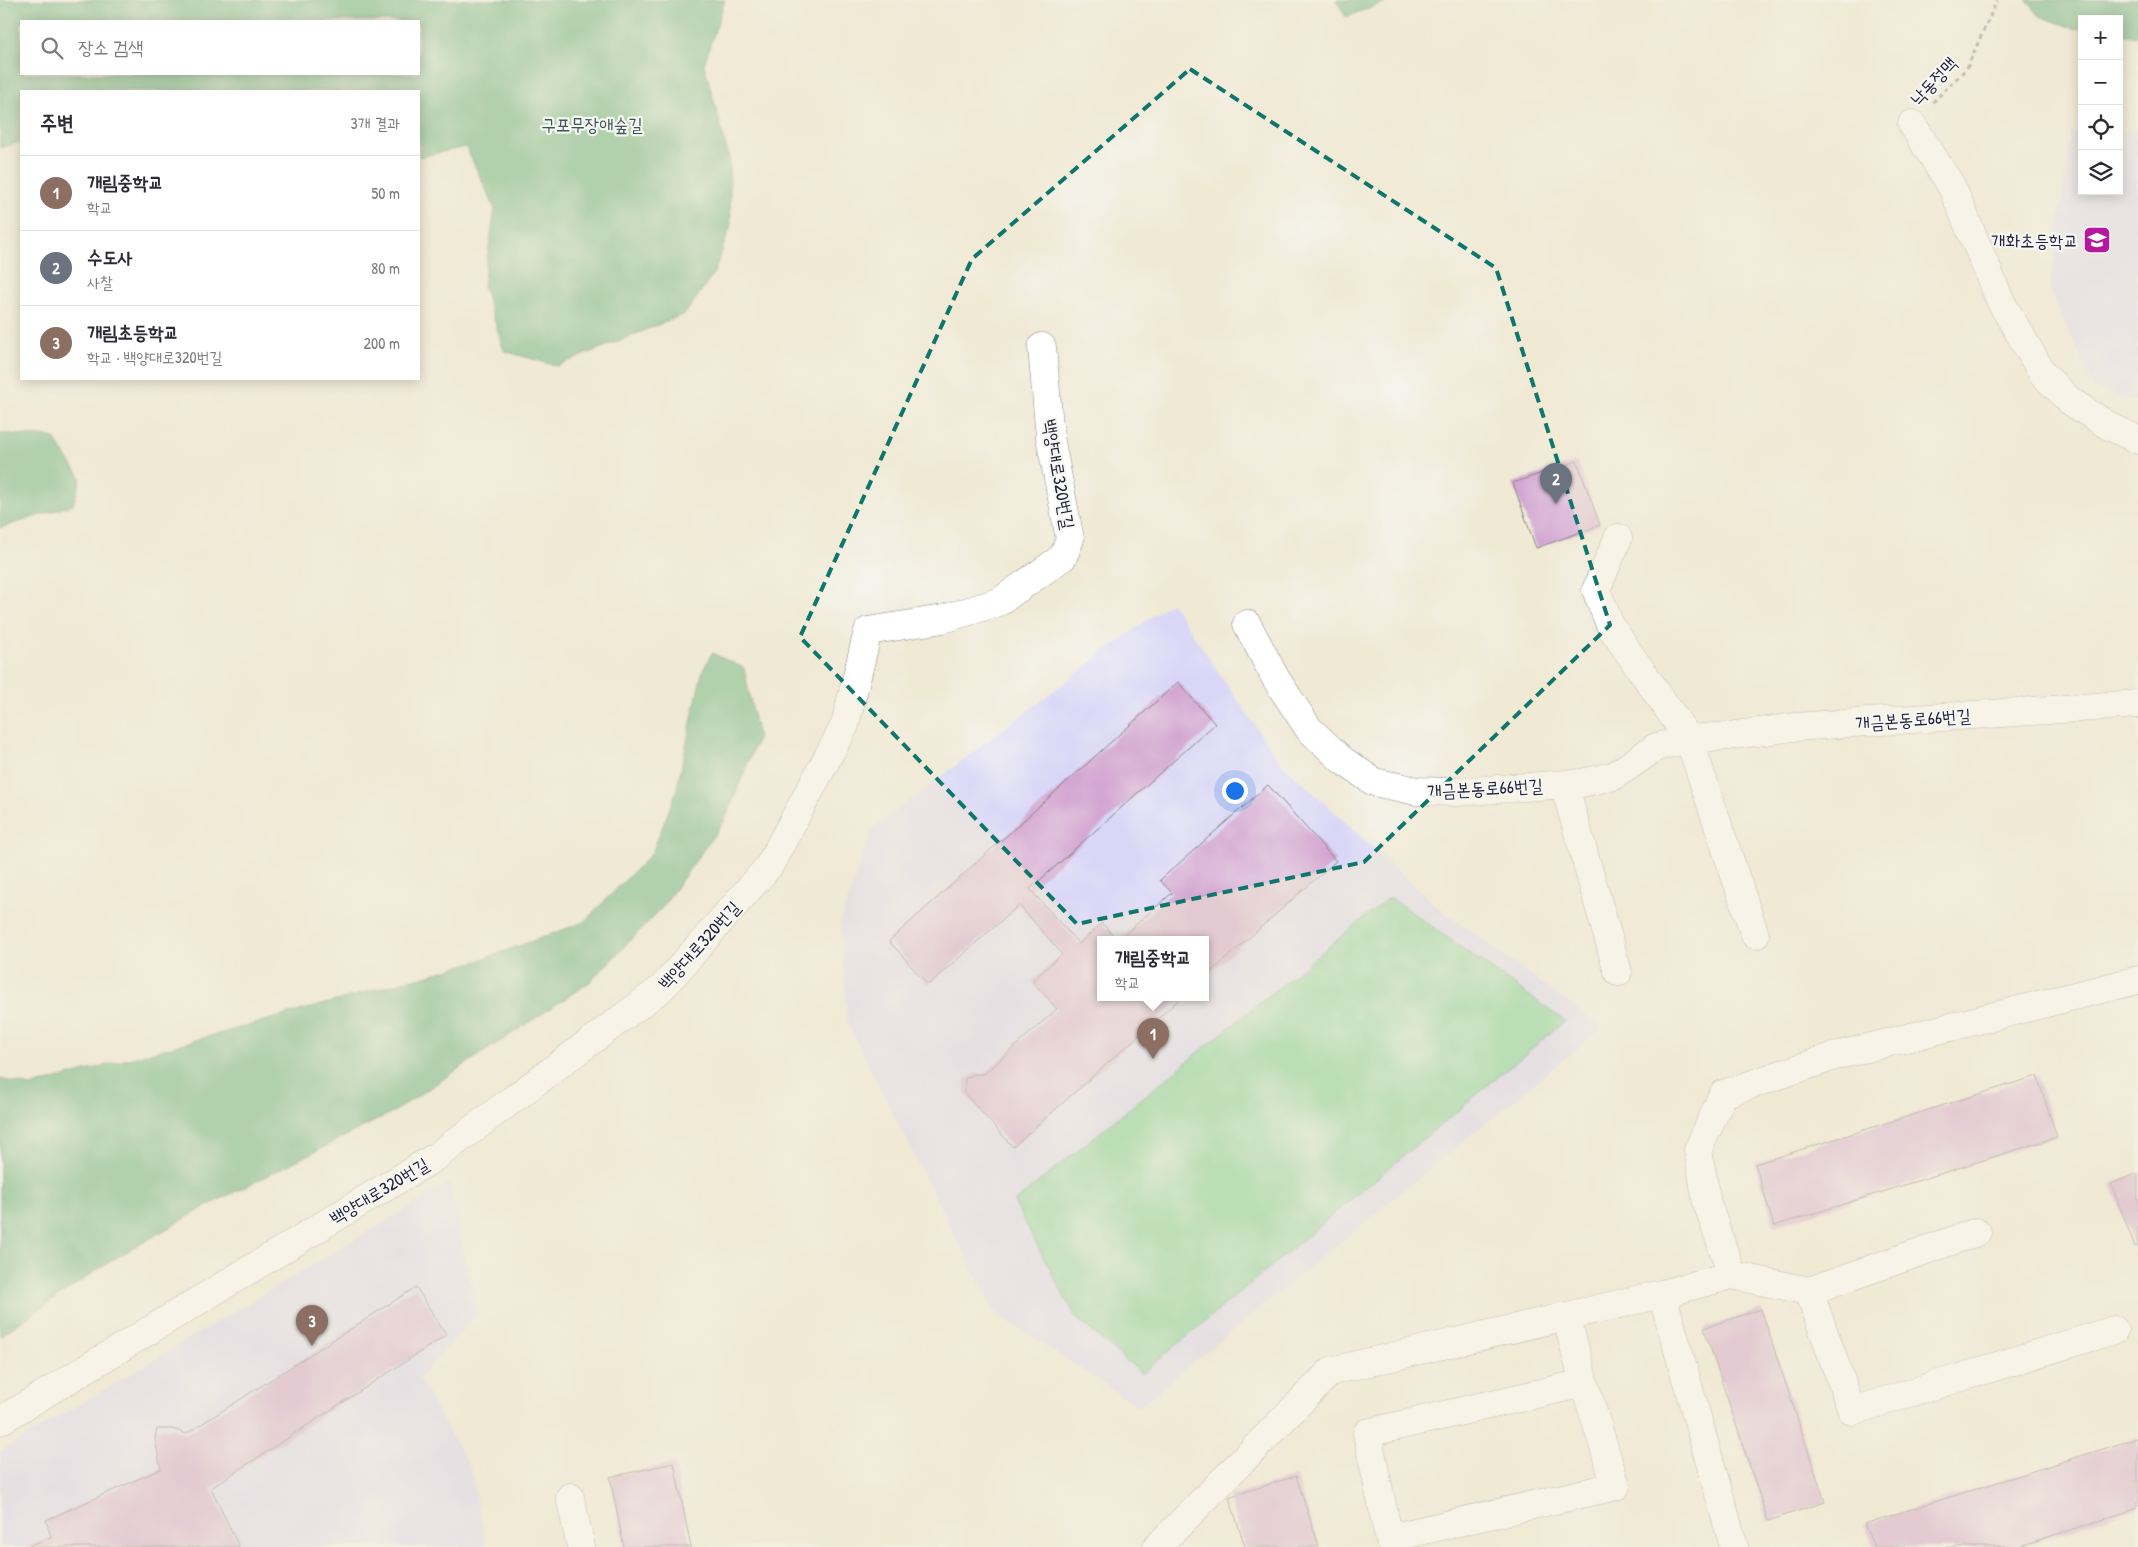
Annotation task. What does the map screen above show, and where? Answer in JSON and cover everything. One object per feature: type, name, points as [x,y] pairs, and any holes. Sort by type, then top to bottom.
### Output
[{"type":"street","points":[[1912,124],[1952,187],[2001,302],[2043,374],[2070,401],[2108,425],[2138,440]]},
{"type":"street","name":"백양대로320번길","points":[[0,1420],[437,1156],[662,988],[769,866],[845,726],[868,631],[942,618],[1000,602],[1063,557],[1070,539],[1050,438],[1042,347]]},
{"type":"street","points":[[1618,538],[1596,590],[1611,628],[1689,739],[1755,935]]},
{"type":"street","name":"개금본동로66번길","points":[[1247,624],[1276,679],[1309,729],[1342,760],[1374,782],[1416,791],[1457,792],[1581,783],[1614,776],[1656,747],[1689,739],[1794,727],[2138,704]]},
{"type":"street","name":"개금본동로66번길","points":[[1564,784],[1618,972]]},
{"type":"street","points":[[1732,1275],[1707,1204],[1698,1150],[1723,1094],[1835,1056],[2138,980]]},
{"type":"street","points":[[1157,1547],[1331,1371],[1662,1294],[1732,1275],[1809,1291],[1977,1232]]},
{"type":"street","points":[[1809,1291],[1852,1411],[2114,1330]]},
{"type":"street","points":[[1662,1294],[1734,1547]]},
{"type":"street","points":[[1566,1316],[1584,1383],[1616,1486],[1389,1538],[1368,1433],[1584,1383]]},
{"type":"street","points":[[570,1498],[581,1547]]},
{"type":"path","name":"낙동정맥","points":[[1912,124],[1967,68],[1997,0]]},
{"type":"highlighted area","points":[[1190,69],[1496,268],[1610,625],[1364,862],[1077,924],[800,637],[972,259]]},
{"type":"shaded area","name":"개화초등학교","points":[[2071,132],[2078,132],[2078,195],[2123,195],[2123,132],[2138,132],[2138,403],[2095,389],[2050,289]]},
{"type":"shaded area","points":[[1171,602],[1279,761],[1439,908],[1602,1028],[1139,1407],[994,1312],[848,1025],[840,923],[872,829]]},
{"type":"shaded area","points":[[449,1183],[477,1313],[419,1379],[471,1469],[486,1547],[0,1547],[0,1452]]},
{"type":"green space","name":"구포무장애숲길","points":[[0,0],[725,0],[704,64],[729,157],[731,225],[714,273],[685,314],[557,366],[504,351],[483,285],[495,209],[466,147],[420,157],[420,90],[20,90],[20,142],[0,148]]},
{"type":"green space","points":[[1336,0],[1391,0],[1346,17]]},
{"type":"green space","points":[[2026,0],[2138,0],[2138,37],[2123,35],[2123,15],[2078,15],[2078,29],[2040,16]]},
{"type":"green space","points":[[0,433],[53,437],[81,478],[73,505],[0,528]]},
{"type":"green space","points":[[712,653],[744,668],[758,738],[725,820],[660,910],[590,982],[395,1111],[207,1206],[109,1262],[0,1336],[0,1079],[32,1086],[478,961],[584,922],[652,853],[676,792],[702,672]]},
{"type":"green space","points":[[1390,897],[1565,1021],[1142,1374],[1076,1318],[1014,1202]]},
{"type":"building","points":[[1577,461],[1600,525],[1536,548],[1513,483]]},
{"type":"building","points":[[1178,682],[1215,724],[1030,889],[1079,944],[1102,923],[1113,936],[1097,936],[1097,1001],[1178,1001],[1013,1147],[965,1094],[965,1079],[974,1074],[984,1074],[1057,1009],[1032,981],[1062,954],[1019,905],[928,985],[889,941]]},
{"type":"building","points":[[1268,785],[1336,861],[1209,973],[1209,936],[1123,936],[1172,893],[1160,880]]},
{"type":"building","points":[[2037,1076],[2057,1137],[1774,1226],[1755,1164]]},
{"type":"building","points":[[2138,1173],[2138,1246],[2135,1247],[2111,1184]]},
{"type":"building","points":[[416,1287],[446,1335],[211,1488],[239,1547],[26,1547],[51,1537],[46,1520],[161,1469],[155,1439],[157,1429],[173,1429],[186,1434]]},
{"type":"building","points":[[1761,1309],[1825,1502],[1768,1521],[1704,1328]]},
{"type":"building","points":[[2138,1438],[2138,1508],[2017,1547],[1874,1547],[1864,1524]]},
{"type":"building","points":[[674,1463],[691,1547],[624,1547],[610,1477]]},
{"type":"building","points":[[1296,1476],[1319,1547],[1245,1547],[1229,1497]]},
{"type":"place","name":"개화초등학교","points":[[2097,240]]},
{"type":"place","name":"수도사","points":[[1556,504]]},
{"type":"place","name":"개림중학교","points":[[1153,1059]]},
{"type":"place","name":"개림초등학교","points":[[312,1346]]}]
